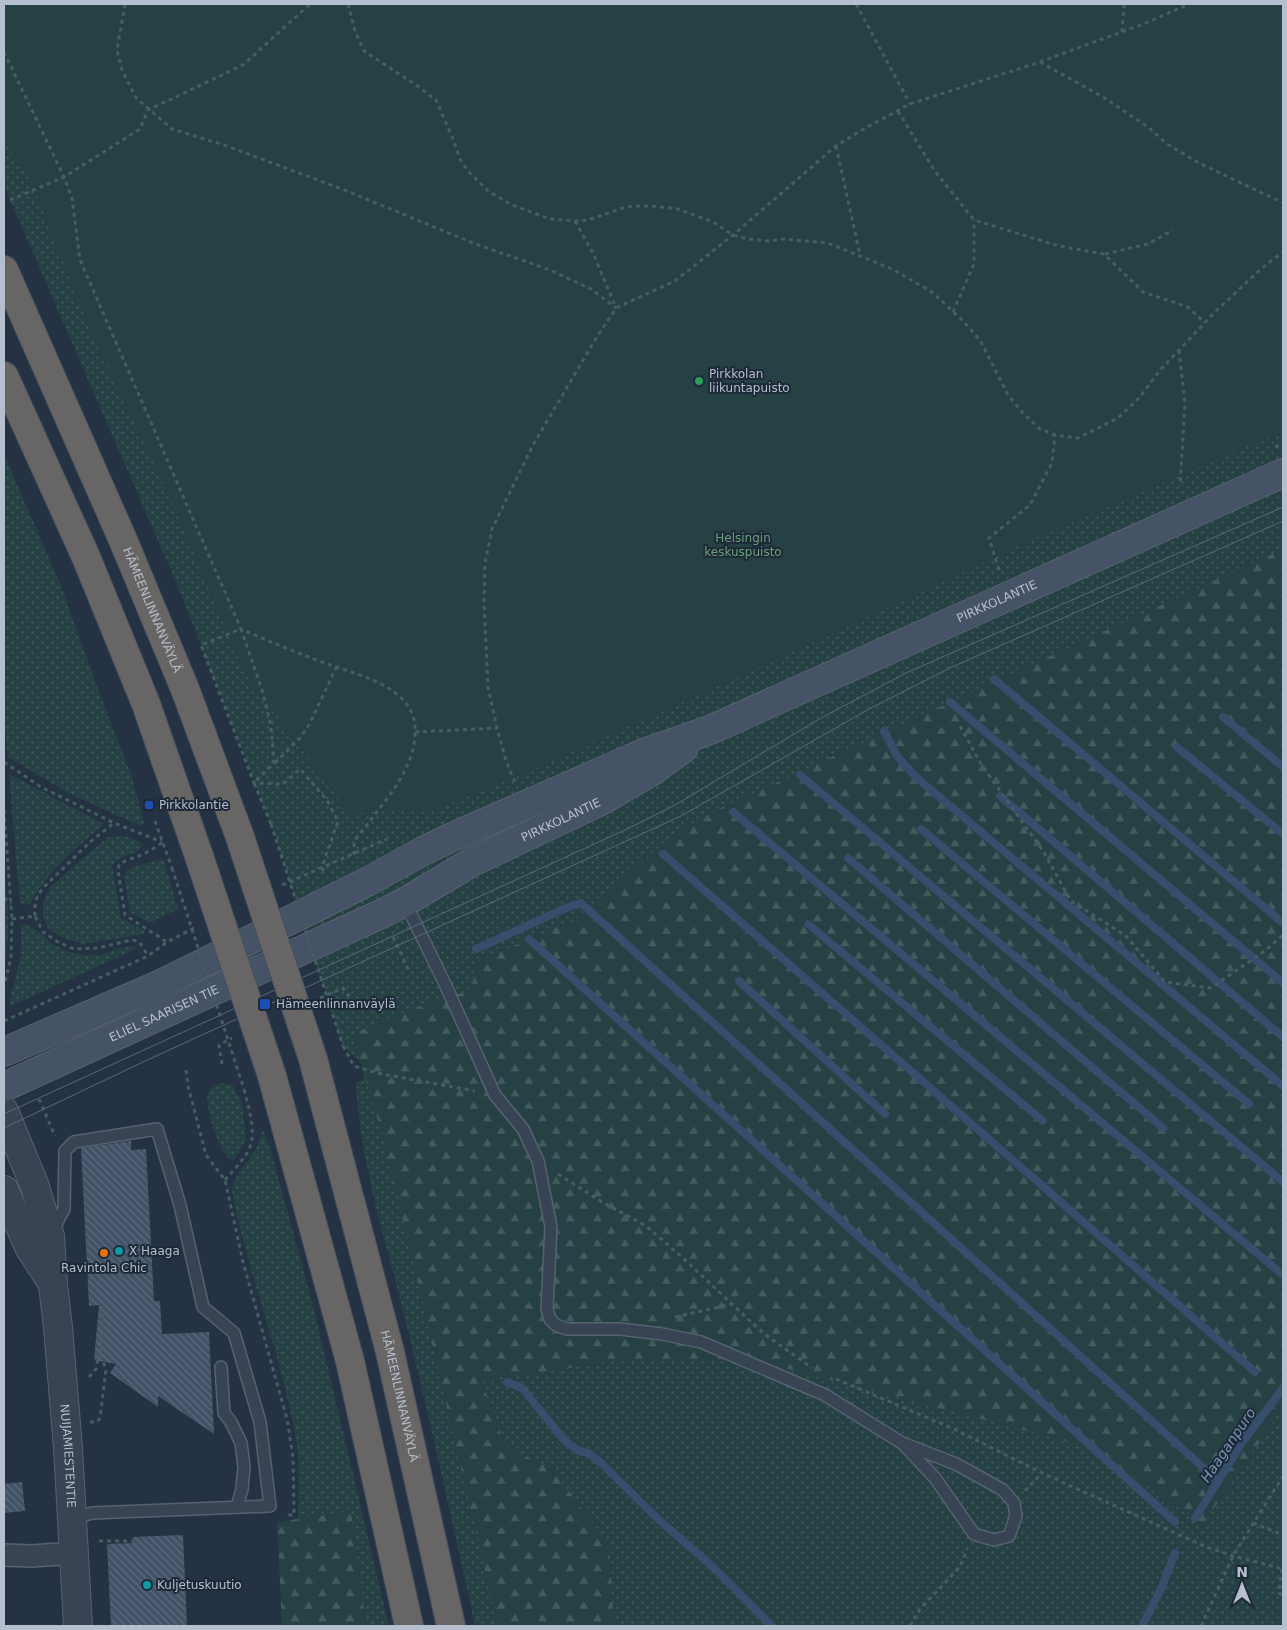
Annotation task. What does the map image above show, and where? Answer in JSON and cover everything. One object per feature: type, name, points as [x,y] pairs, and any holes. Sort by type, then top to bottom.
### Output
[{"type":"highway","name":"HÄMEENLINNANVÄYLÄ","points":[[4,270],[134,566],[185,689],[240,837],[313,1059],[390,1352],[451,1626]]},
{"type":"highway","points":[[4,376],[86,557],[138,686],[199,856],[272,1076],[350,1361],[409,1626]]},
{"type":"main road","name":"PIRKKOLANTIE","points":[[4,1052],[161,984],[313,909],[450,838],[644,753],[710,730],[1283,473]]},
{"type":"main road","name":"PIRKKOLANTIE","points":[[324,940],[405,902],[472,862],[599,802],[652,771],[710,730]]},
{"type":"main road","name":"ELIEL SAARISEN TIE","points":[[4,1087],[324,940]]},
{"type":"street","name":"NUIJAMIESTENTIE","points":[[4,1111],[34,1184],[50,1236],[72,1519],[84,1547],[78,1626]]},
{"type":"street","name":"NUIJAMIESTENTIE","points":[[4,1190],[29,1246],[53,1285]]},
{"type":"street","points":[[4,1555],[31,1556],[84,1547]]},
{"type":"lane","points":[[405,902],[445,984],[495,1095],[523,1129],[538,1161],[551,1227],[547,1309],[550,1319],[556,1325],[567,1329],[620,1329],[662,1334],[702,1342],[824,1395],[902,1443],[956,1464],[1003,1490],[1014,1503],[1016,1516],[1009,1536],[994,1540],[974,1534],[935,1478],[902,1443]]},
{"type":"lane","points":[[50,1236],[64,1209],[65,1151],[74,1142],[157,1129],[180,1205],[203,1307],[234,1333],[260,1422],[270,1506],[92,1513],[72,1519]]},
{"type":"lane","points":[[221,1366],[224,1414],[231,1422],[241,1443],[243,1459],[242,1489],[237,1507]]},
{"type":"path","points":[[124,4],[117,50],[122,70],[136,98],[148,110],[172,128],[224,145],[342,189],[473,243],[550,270],[591,289],[616,308]]},
{"type":"path","points":[[10,200],[64,177],[140,128],[148,110],[244,65],[310,4]]},
{"type":"path","points":[[348,4],[355,31],[364,51],[436,100],[461,161],[488,191],[510,204],[550,219],[588,220],[623,208],[652,206],[678,208],[713,222],[732,235],[768,241],[784,239],[828,243],[892,268],[932,292],[953,312],[980,340],[1008,396],[1023,414],[1040,428],[1055,436],[1078,438],[1118,418],[1139,398],[1161,368],[1204,323],[1262,268],[1283,252]]},
{"type":"path","points":[[856,4],[910,104]]},
{"type":"path","points":[[1122,32],[1124,4]]},
{"type":"path","points":[[517,787],[506,761],[488,687],[484,603],[485,563],[492,529],[533,445],[616,308],[675,281],[836,146],[910,104],[1040,62],[1146,23],[1185,4]]},
{"type":"path","points":[[4,52],[64,177],[72,198],[80,260],[241,629],[262,690],[271,726],[274,763]]},
{"type":"path","points":[[1040,62],[1103,97],[1148,127],[1167,144],[1197,162],[1283,203]]},
{"type":"path","points":[[898,111],[934,170],[974,220],[1059,246],[1104,254],[1148,244],[1173,230]]},
{"type":"path","points":[[836,146],[860,255]]},
{"type":"path","points":[[953,312],[974,264],[974,220]]},
{"type":"path","points":[[575,221],[593,253],[616,308]]},
{"type":"path","points":[[1104,254],[1143,292],[1188,306],[1204,323]]},
{"type":"path","points":[[1179,350],[1185,403],[1180,486]]},
{"type":"path","points":[[999,570],[989,538],[1030,505],[1052,463],[1055,436]]},
{"type":"path","points":[[353,853],[357,838],[398,783],[410,758],[415,721],[403,700],[374,682],[241,629],[201,645],[271,824],[343,1046],[354,1066],[377,1073],[495,1095]]},
{"type":"path","points":[[254,783],[300,738],[309,725],[336,668]]},
{"type":"path","points":[[960,726],[981,764],[1043,851],[1071,901],[1126,936],[1165,982],[1211,988],[1266,950],[1283,935]]},
{"type":"path","points":[[415,732],[497,728]]},
{"type":"path","points":[[4,762],[41,787],[114,823],[162,842]]},
{"type":"path","points":[[254,783],[283,784],[300,769],[327,800],[338,821],[322,866],[328,882]]},
{"type":"path","points":[[4,810],[12,919],[12,958],[4,986]]},
{"type":"path","points":[[155,821],[172,868],[252,1118],[249,1150],[225,1180]]},
{"type":"path","points":[[114,823],[90,842],[44,886],[35,902],[35,916],[43,932],[58,942],[74,949],[98,948],[137,940],[148,956]]},
{"type":"path","points":[[279,886],[390,838]]},
{"type":"path","points":[[162,842],[144,854],[124,861],[119,865],[118,871],[125,915],[167,942]]},
{"type":"path","points":[[4,898],[11,904]]},
{"type":"path","points":[[12,919],[35,916]]},
{"type":"path","points":[[4,1021],[148,956],[167,942],[201,924]]},
{"type":"path","points":[[186,1070],[188,1086],[206,1155],[225,1180],[243,1262],[287,1419],[293,1458],[294,1512]]},
{"type":"path","points":[[29,1074],[56,1136]]},
{"type":"path","points":[[538,1161],[602,1202],[646,1226],[763,1334],[816,1369]]},
{"type":"path","points":[[87,1423],[97,1422],[100,1418],[106,1370],[101,1356],[103,1316],[107,1316]]},
{"type":"path","points":[[84,1378],[90,1377],[96,1369],[98,1358],[101,1356]]},
{"type":"path","points":[[832,1377],[954,1429],[1042,1473],[1204,1546],[1282,1569],[1279,1594],[1283,1596]]},
{"type":"path","points":[[1201,1626],[1233,1556],[1283,1476]]},
{"type":"path","points":[[1254,1523],[1283,1535]]},
{"type":"path","points":[[910,1626],[920,1609],[960,1567],[974,1534]]},
{"type":"path","points":[[84,1547],[133,1541]]},
{"type":"green space","name":"Helsingin keskuspuisto","points":[[4,4],[1283,4],[1283,1626],[475,1626],[406,1323],[375,1204],[363,1144],[356,1083],[365,1078],[359,1060],[343,1046],[271,824],[179,589],[4,186]]},
{"type":"green space","name":"Pirkkolan liikuntapuisto","points":[[4,4],[1283,4],[1283,431],[1042,535],[741,676],[532,770],[436,809],[349,813],[244,672],[168,494],[90,330],[30,178],[4,141]]},
{"type":"green space","points":[[4,454],[60,584],[131,774],[144,822],[141,826],[68,793],[8,757],[4,719]]},
{"type":"green space","points":[[1283,549],[1283,1408],[1203,1524],[1088,1447],[754,1360],[618,1360],[482,1382],[505,1446],[552,1469],[609,1544],[614,1626],[498,1626],[384,1138],[359,1060],[354,1033],[433,1001],[473,990],[474,963],[576,919],[679,831],[717,810]]},
{"type":"green space","points":[[9,774],[104,824],[53,871],[30,905],[20,903]]},
{"type":"green space","points":[[124,836],[138,841],[143,846],[112,865],[121,918],[145,931],[143,934],[83,944],[62,938],[48,928],[43,916],[43,903],[50,887],[108,837]]},
{"type":"green space","points":[[156,860],[164,860],[178,909],[150,923],[130,912],[124,876],[127,871],[135,866]]},
{"type":"green space","points":[[4,864],[8,929],[4,968]]},
{"type":"green space","points":[[26,924],[58,947],[69,952],[96,955],[120,948],[134,947],[136,949],[11,1006],[10,1000],[21,955],[21,927]]},
{"type":"green space","points":[[220,1083],[232,1084],[242,1104],[246,1140],[234,1160],[228,1157],[222,1149],[212,1124],[208,1106],[209,1091]]},
{"type":"green space","points":[[263,1130],[272,1155],[314,1309],[389,1626],[366,1626],[351,1511],[298,1519],[298,1455],[291,1414],[284,1382],[247,1255],[232,1191],[234,1180],[257,1147]]},
{"type":"green space","points":[[351,1511],[366,1626],[282,1626],[277,1522]]},
{"type":"building","name":"X Haaga","points":[[131,1141],[131,1150],[146,1149],[154,1301],[160,1301],[162,1334],[209,1332],[214,1434],[158,1396],[158,1407],[110,1373],[116,1364],[94,1360],[99,1305],[89,1306],[81,1148]]},
{"type":"building","points":[[22,1482],[25,1511],[4,1513],[4,1484]]},
{"type":"building","name":"Kuljetuskuutio","points":[[183,1535],[187,1626],[111,1626],[107,1544],[133,1543],[133,1537]]},
{"type":"waterway","points":[[994,679],[1283,923]]},
{"type":"waterway","points":[[950,702],[1283,983]]},
{"type":"waterway","points":[[1223,717],[1283,767]]},
{"type":"waterway","points":[[884,731],[897,756],[917,778],[1283,1086]]},
{"type":"waterway","points":[[1177,747],[1283,834]]},
{"type":"waterway","points":[[800,775],[1283,1182]]},
{"type":"waterway","points":[[1000,796],[1283,1037]]},
{"type":"waterway","points":[[733,812],[1283,1275]]},
{"type":"waterway","points":[[921,829],[1249,1104]]},
{"type":"waterway","points":[[663,854],[1255,1372]]},
{"type":"waterway","points":[[848,858],[1163,1128]]},
{"type":"waterway","points":[[476,949],[568,907],[581,903],[1218,1481]]},
{"type":"waterway","points":[[808,924],[1043,1121]]},
{"type":"waterway","points":[[529,939],[1175,1522]]},
{"type":"waterway","points":[[739,981],[885,1114]]},
{"type":"waterway","points":[[507,1382],[522,1388],[565,1441],[579,1451],[588,1453],[599,1461],[659,1520],[713,1567],[772,1626]]},
{"type":"waterway","name":"Haaganpuro","points":[[1195,1518],[1242,1443],[1283,1388]]},
{"type":"waterway","name":"Haaganpuro","points":[[1142,1626],[1162,1587],[1175,1553]]},
{"type":"tram line","points":[[4,1114],[627,829],[675,805],[821,718],[906,673],[1283,507]]},
{"type":"tram line","points":[[4,1128],[143,1062],[681,816],[869,709],[952,667],[1283,521]]},
{"type":"place","name":"Pirkkolan liikuntapuisto","points":[[699,381]]},
{"type":"place","name":"Pirkkolantie","points":[[149,805]]},
{"type":"place","name":"Hämeenlinnanväylä","points":[[265,1004]]},
{"type":"place","name":"X Haaga","points":[[119,1251]]},
{"type":"place","name":"Ravintola Chic","points":[[104,1253]]},
{"type":"place","name":"Kuljetuskuutio","points":[[147,1585]]}]
